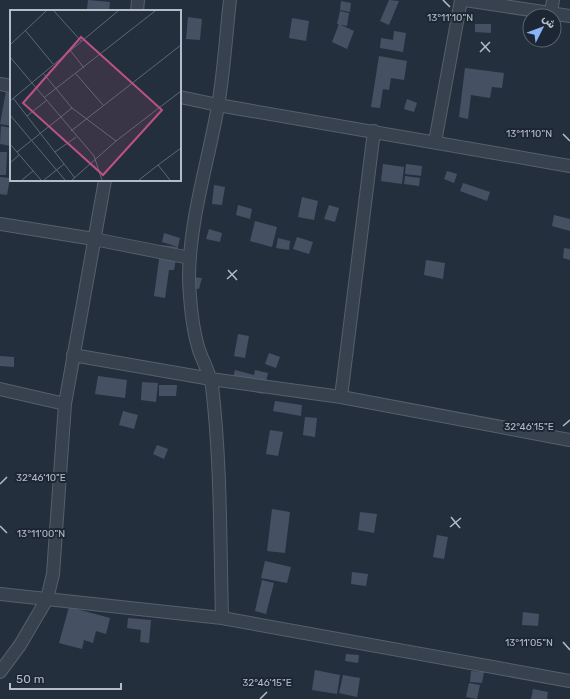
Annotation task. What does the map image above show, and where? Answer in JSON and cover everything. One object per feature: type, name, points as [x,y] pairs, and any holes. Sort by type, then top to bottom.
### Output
[{"type":"street","points":[[136,10],[138,0]]},
{"type":"street","points":[[222,618],[217,444],[211,379],[200,352],[194,328],[189,280],[192,232],[218,105],[230,0]]},
{"type":"street","points":[[435,142],[461,0]]},
{"type":"street","points":[[465,0],[522,9]]},
{"type":"street","points":[[0,84],[10,86]]},
{"type":"street","points":[[181,97],[218,105],[570,166]]},
{"type":"street","points":[[341,397],[374,131]]},
{"type":"street","points":[[0,672],[20,645],[47,599],[53,574],[65,404],[94,238],[106,181]]},
{"type":"street","points":[[0,224],[94,238],[190,258]]},
{"type":"street","points":[[73,355],[211,379],[341,397],[570,440]]},
{"type":"street","points":[[0,389],[65,404]]},
{"type":"street","points":[[0,594],[222,618],[570,681]]},
{"type":"building","points":[[88,0],[110,2],[109,10],[87,9]]},
{"type":"building","points":[[389,0],[399,1],[389,25],[380,21]]},
{"type":"building","points":[[341,1],[351,3],[350,12],[340,10]]},
{"type":"building","points":[[340,11],[349,13],[347,26],[337,24]]},
{"type":"building","points":[[188,17],[202,19],[200,40],[186,39]]},
{"type":"building","points":[[292,18],[309,21],[306,41],[289,38]]},
{"type":"building","points":[[339,24],[354,31],[347,49],[332,42]]},
{"type":"building","points":[[475,24],[491,24],[491,33],[475,32]]},
{"type":"building","points":[[394,31],[406,33],[403,52],[380,48],[381,38],[393,40]]},
{"type":"building","points":[[379,56],[407,61],[404,80],[391,78],[389,90],[383,89],[380,108],[371,107]]},
{"type":"building","points":[[465,68],[504,73],[502,88],[492,87],[490,98],[471,95],[468,119],[459,117]]},
{"type":"building","points":[[6,91],[10,92],[10,126],[0,124]]},
{"type":"building","points":[[407,99],[417,103],[414,112],[404,109]]},
{"type":"building","points":[[1,126],[10,128],[10,146],[0,144]]},
{"type":"building","points":[[0,152],[7,152],[6,175],[0,175]]},
{"type":"building","points":[[383,164],[404,167],[402,184],[381,181]]},
{"type":"building","points":[[406,164],[422,166],[421,176],[405,174]]},
{"type":"building","points":[[447,171],[457,174],[454,183],[444,179]]},
{"type":"building","points":[[405,176],[420,178],[419,186],[404,184]]},
{"type":"building","points":[[0,177],[10,178],[7,195],[0,194]]},
{"type":"building","points":[[463,183],[490,192],[487,201],[460,191]]},
{"type":"building","points":[[214,185],[225,187],[222,205],[212,204]]},
{"type":"building","points":[[302,197],[318,201],[314,220],[298,217]]},
{"type":"building","points":[[238,205],[252,209],[250,219],[236,215]]},
{"type":"building","points":[[329,205],[339,208],[335,222],[324,219]]},
{"type":"building","points":[[554,215],[570,219],[570,231],[552,226]]},
{"type":"building","points":[[255,221],[277,227],[272,247],[250,241]]},
{"type":"building","points":[[209,229],[222,233],[220,242],[206,239]]},
{"type":"building","points":[[164,233],[180,238],[178,247],[162,242]]},
{"type":"building","points":[[297,237],[313,242],[309,254],[293,249]]},
{"type":"building","points":[[278,238],[290,241],[289,250],[276,248]]},
{"type":"building","points":[[161,245],[178,247],[174,270],[169,270],[165,298],[154,296]]},
{"type":"building","points":[[564,248],[570,249],[570,260],[563,258]]},
{"type":"building","points":[[426,260],[445,263],[443,279],[424,275]]},
{"type":"building","points":[[193,277],[202,278],[199,289],[191,288]]},
{"type":"building","points":[[238,334],[249,336],[245,358],[234,356]]},
{"type":"building","points":[[269,353],[280,357],[276,368],[265,364]]},
{"type":"building","points":[[0,356],[14,357],[14,367],[0,366]]},
{"type":"building","points":[[235,370],[254,375],[255,370],[268,373],[263,394],[231,386]]},
{"type":"building","points":[[98,376],[127,380],[125,398],[95,394]]},
{"type":"building","points":[[142,382],[158,383],[156,402],[141,400]]},
{"type":"building","points":[[159,385],[177,385],[176,396],[159,396]]},
{"type":"building","points":[[275,401],[302,405],[301,416],[273,411]]},
{"type":"building","points":[[123,411],[138,415],[134,429],[119,425]]},
{"type":"building","points":[[305,417],[317,418],[315,437],[303,435]]},
{"type":"building","points":[[270,430],[283,432],[278,456],[266,454]]},
{"type":"building","points":[[157,445],[168,449],[164,459],[153,454]]},
{"type":"building","points":[[272,509],[290,512],[285,553],[267,551]]},
{"type":"building","points":[[360,512],[377,514],[374,533],[358,530]]},
{"type":"building","points":[[437,535],[448,537],[444,559],[433,557]]},
{"type":"building","points":[[265,561],[291,567],[287,583],[261,578]]},
{"type":"building","points":[[352,572],[368,574],[366,586],[351,584]]},
{"type":"building","points":[[262,580],[274,583],[266,614],[255,611]]},
{"type":"building","points":[[69,607],[110,618],[106,634],[96,631],[93,643],[84,640],[82,649],[59,643]]},
{"type":"building","points":[[523,612],[539,614],[538,626],[522,625]]},
{"type":"building","points":[[128,618],[151,620],[149,643],[140,642],[141,630],[127,628]]},
{"type":"building","points":[[346,654],[359,655],[358,663],[345,661]]},
{"type":"building","points":[[315,670],[340,675],[337,694],[312,690]]},
{"type":"building","points":[[471,671],[484,672],[482,683],[470,682]]},
{"type":"building","points":[[343,675],[360,678],[357,697],[339,693]]},
{"type":"building","points":[[469,683],[480,685],[477,699],[466,697]]},
{"type":"building","points":[[533,689],[548,692],[547,699],[531,699]]}]
